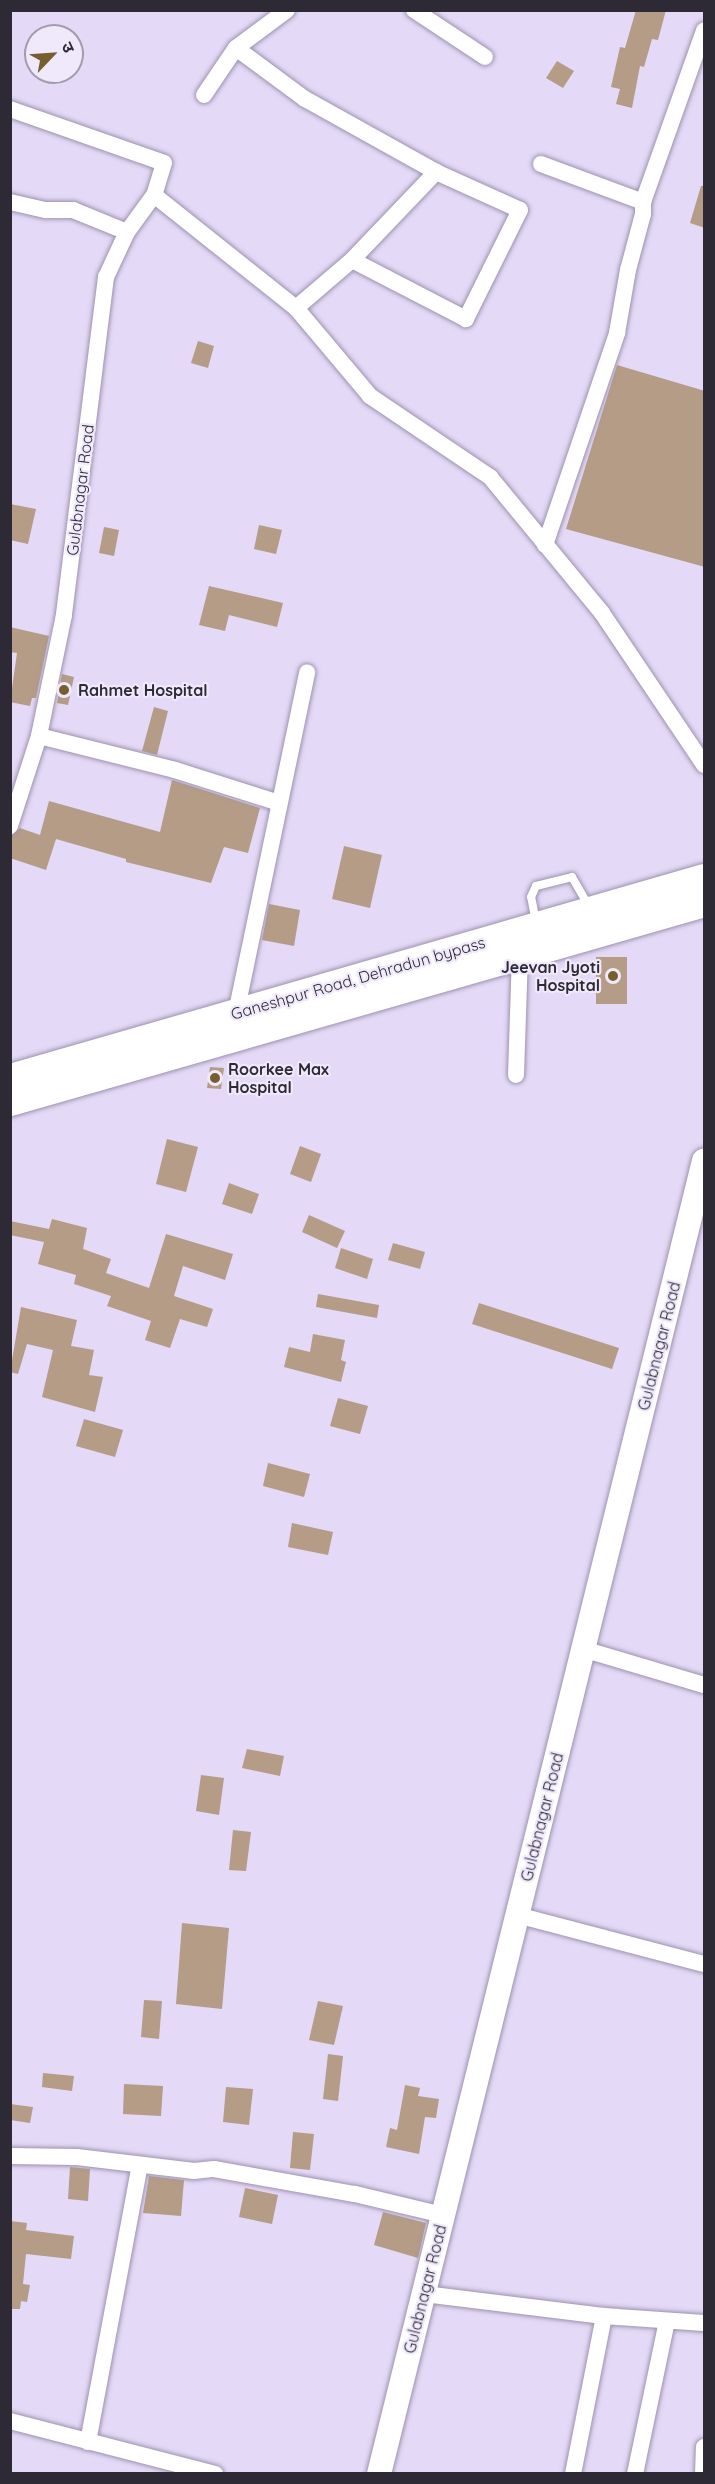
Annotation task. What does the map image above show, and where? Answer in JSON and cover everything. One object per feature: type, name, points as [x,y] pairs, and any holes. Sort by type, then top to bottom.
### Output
[{"type":"main road","name":"Ganeshpur Road, Dehradun bypass","points":[[10,1077],[705,877]]},
{"type":"main road","points":[[10,1102],[705,903]]},
{"type":"main road","name":"Gulabnagar Road","points":[[379,2474],[705,1161]]},
{"type":"street","points":[[204,94],[236,48],[287,10]]},
{"type":"street","points":[[414,10],[485,57]]},
{"type":"street","points":[[545,544],[617,333],[628,270],[644,214],[643,202],[705,30]]},
{"type":"street","points":[[236,48],[305,99],[436,172],[520,210],[466,319],[352,260]]},
{"type":"street","name":"Gulabnagar Road","points":[[10,109],[164,163],[154,195],[127,232],[106,277],[64,615],[39,736],[10,826]]},
{"type":"street","points":[[541,164],[643,202]]},
{"type":"street","points":[[296,308],[352,260],[436,172]]},
{"type":"street","points":[[154,195],[296,308],[370,396],[490,477],[602,613],[705,765]]},
{"type":"street","points":[[10,202],[46,210],[73,210],[127,232]]},
{"type":"street","points":[[236,1013],[307,672]]},
{"type":"street","points":[[39,736],[175,770],[279,803]]},
{"type":"street","points":[[516,1075],[520,957]]},
{"type":"street","points":[[583,1649],[705,1685]]},
{"type":"street","points":[[517,1915],[705,1964]]},
{"type":"street","points":[[10,2156],[76,2157],[194,2171],[214,2169],[355,2194],[443,2215]]},
{"type":"street","points":[[88,2442],[140,2165]]},
{"type":"street","points":[[424,2294],[604,2316],[705,2323]]},
{"type":"street","points":[[573,2474],[604,2316]]},
{"type":"street","points":[[635,2474],[668,2321]]},
{"type":"street","points":[[10,2421],[88,2442],[171,2469],[215,2474]]},
{"type":"street","points":[[703,2474],[705,2447]]},
{"type":"lane","points":[[537,926],[532,890],[548,882],[576,880],[591,910]]},
{"type":"building","points":[[636,10],[666,10],[658,40],[652,39],[644,67],[640,66],[632,108],[616,104],[620,89],[611,87],[620,47],[625,48]]},
{"type":"building","points":[[557,61],[574,71],[563,88],[546,78]]},
{"type":"building","points":[[701,186],[705,186],[705,228],[690,223]]},
{"type":"building","points":[[198,341],[214,346],[208,368],[191,363]]},
{"type":"building","points":[[617,365],[705,391],[705,567],[566,529]]},
{"type":"building","points":[[10,504],[36,509],[28,544],[10,540]]},
{"type":"building","points":[[259,525],[282,530],[276,554],[254,549]]},
{"type":"building","points":[[104,527],[119,530],[114,556],[99,553]]},
{"type":"building","points":[[209,586],[283,603],[277,627],[229,615],[225,631],[199,625]]},
{"type":"building","points":[[10,627],[49,636],[36,698],[32,698],[30,706],[10,702],[17,653],[10,652]]},
{"type":"building","points":[[62,674],[74,677],[68,705],[57,703]]},
{"type":"building","points":[[154,707],[168,711],[157,755],[142,751]]},
{"type":"building","points":[[172,780],[260,808],[248,853],[224,847],[211,883],[126,862],[126,859],[56,839],[46,870],[10,858],[10,836],[20,828],[40,835],[49,801],[160,832]]},
{"type":"building","points":[[344,846],[382,855],[370,908],[332,899]]},
{"type":"building","points":[[269,904],[300,910],[294,946],[262,940]]},
{"type":"building","points":[[596,957],[627,957],[627,1004],[596,1004]]},
{"type":"building","points":[[210,1067],[224,1068],[221,1089],[207,1088]]},
{"type":"building","points":[[167,1139],[198,1147],[186,1192],[156,1184]]},
{"type":"building","points":[[300,1146],[321,1154],[311,1182],[290,1174]]},
{"type":"building","points":[[229,1183],[259,1194],[252,1214],[222,1204]]},
{"type":"building","points":[[309,1215],[345,1231],[337,1248],[302,1232]]},
{"type":"building","points":[[52,1219],[87,1228],[83,1249],[111,1259],[106,1273],[149,1288],[166,1234],[233,1254],[225,1280],[183,1266],[174,1296],[213,1309],[207,1327],[180,1319],[170,1348],[145,1340],[151,1321],[107,1306],[111,1296],[74,1284],[76,1275],[38,1264],[44,1242],[10,1235],[10,1221],[49,1229]]},
{"type":"building","points":[[393,1243],[425,1252],[420,1269],[388,1260]]},
{"type":"building","points":[[341,1248],[373,1259],[367,1279],[335,1268]]},
{"type":"building","points":[[318,1294],[379,1305],[377,1318],[316,1307]]},
{"type":"building","points":[[479,1303],[619,1348],[612,1369],[472,1324]]},
{"type":"building","points":[[21,1307],[77,1320],[71,1346],[94,1350],[89,1375],[103,1377],[95,1412],[42,1397],[53,1350],[27,1344],[18,1374],[10,1372]]},
{"type":"building","points":[[313,1334],[345,1340],[341,1360],[346,1362],[341,1382],[284,1367],[289,1347],[310,1352]]},
{"type":"building","points":[[338,1398],[368,1406],[360,1434],[330,1426]]},
{"type":"building","points":[[84,1419],[123,1430],[115,1457],[76,1446]]},
{"type":"building","points":[[268,1463],[310,1474],[304,1497],[263,1486]]},
{"type":"building","points":[[292,1523],[333,1532],[328,1555],[288,1547]]},
{"type":"building","points":[[247,1749],[284,1756],[280,1776],[242,1768]]},
{"type":"building","points":[[201,1775],[224,1778],[219,1815],[196,1811]]},
{"type":"building","points":[[233,1830],[251,1832],[246,1871],[229,1870]]},
{"type":"building","points":[[182,1923],[229,1928],[222,2009],[176,2004]]},
{"type":"building","points":[[144,2000],[162,2001],[159,2039],[141,2037]]},
{"type":"building","points":[[318,2001],[343,2006],[334,2045],[309,2040]]},
{"type":"building","points":[[328,2054],[343,2056],[338,2101],[323,2099]]},
{"type":"building","points":[[43,2073],[74,2076],[72,2091],[42,2087]]},
{"type":"building","points":[[124,2084],[163,2086],[161,2116],[123,2114]]},
{"type":"building","points":[[405,2085],[420,2088],[418,2096],[439,2099],[436,2118],[425,2117],[419,2154],[386,2147],[390,2128],[397,2130]]},
{"type":"building","points":[[226,2087],[253,2089],[249,2125],[223,2122]]},
{"type":"building","points":[[10,2104],[33,2107],[30,2123],[10,2120]]},
{"type":"building","points":[[293,2132],[314,2134],[310,2170],[290,2168]]},
{"type":"building","points":[[70,2167],[90,2169],[88,2201],[68,2199]]},
{"type":"building","points":[[149,2176],[184,2180],[181,2216],[143,2213]]},
{"type":"building","points":[[245,2188],[278,2195],[272,2224],[239,2217]]},
{"type":"building","points":[[383,2212],[426,2223],[418,2258],[374,2245]]},
{"type":"building","points":[[10,2221],[27,2223],[26,2230],[74,2236],[71,2259],[26,2254],[23,2284],[30,2285],[27,2302],[21,2301],[20,2309],[10,2309]]},
{"type":"place","name":"Rahmet Hospital","points":[[64,690]]},
{"type":"place","name":"Jeevan Jyoti Hospital","points":[[613,976]]},
{"type":"place","name":"Roorkee Max Hospital","points":[[215,1078]]}]
